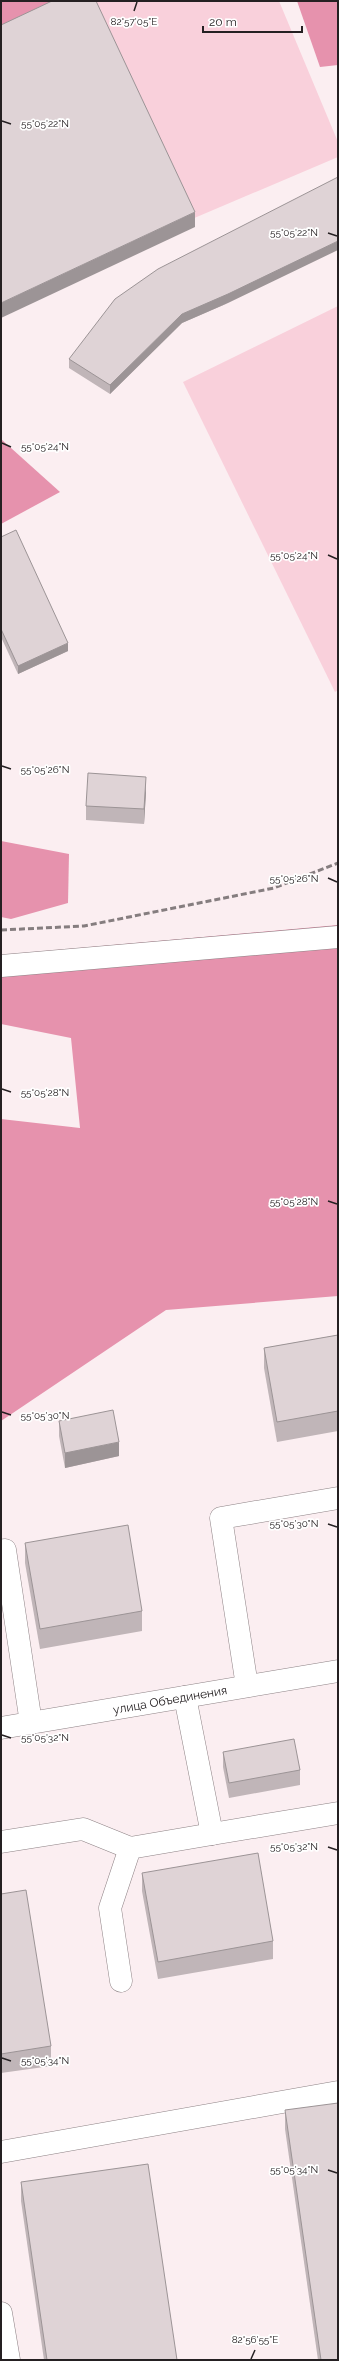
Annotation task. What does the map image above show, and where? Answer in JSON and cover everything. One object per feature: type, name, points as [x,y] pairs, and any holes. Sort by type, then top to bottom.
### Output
[{"type":"main road","points":[[1,966],[338,937]]},
{"type":"main road","points":[[247,1686],[221,1518],[338,1498]]},
{"type":"main road","points":[[1,1551],[5,1550],[31,1723]]},
{"type":"main road","name":"улица Объединения","points":[[1,1728],[338,1671]]},
{"type":"main road","points":[[185,1697],[212,1834]]},
{"type":"main road","points":[[1,1842],[83,1829],[130,1848],[338,1813]]},
{"type":"main road","points":[[121,1981],[110,1908],[130,1848]]},
{"type":"main road","points":[[1,2152],[338,2092]]},
{"type":"main road","points":[[1,2313],[9,2360]]},
{"type":"shaded area","points":[[1,1],[60,1],[1,31]]},
{"type":"shaded area","points":[[91,1],[279,1],[338,142],[338,157],[192,219]]},
{"type":"shaded area","points":[[297,1],[338,1],[338,65],[320,67]]},
{"type":"shaded area","points":[[338,306],[338,690],[335,692],[183,382]]},
{"type":"shaded area","points":[[1,439],[60,492],[1,524]]},
{"type":"shaded area","points":[[1,841],[69,854],[68,903],[11,919],[1,917]]},
{"type":"shaded area","points":[[338,925],[338,1296],[166,1310],[1,1421],[1,1119],[80,1128],[71,1038],[1,1024],[1,955]]},
{"type":"building","points":[[52,1],[96,1],[195,212],[1,303],[1,25]]},
{"type":"building","points":[[338,177],[338,241],[228,294],[182,314],[110,385],[69,359],[115,299],[158,269]]},
{"type":"building","points":[[16,530],[68,643],[18,666],[1,629],[1,537]]},
{"type":"building","points":[[88,773],[146,777],[144,809],[86,806]]},
{"type":"building","points":[[338,1335],[338,1411],[277,1422],[264,1348]]},
{"type":"building","points":[[113,1410],[119,1442],[65,1453],[59,1421]]},
{"type":"building","points":[[128,1525],[142,1611],[40,1629],[25,1543]]},
{"type":"building","points":[[294,1739],[300,1770],[229,1783],[223,1752]]},
{"type":"building","points":[[258,1853],[273,1941],[158,1962],[142,1873]]},
{"type":"building","points":[[26,1890],[51,2046],[1,2054],[1,1894]]},
{"type":"building","points":[[338,2103],[338,2360],[321,2360],[285,2110]]},
{"type":"building","points":[[148,2164],[177,2360],[47,2360],[21,2182]]},
{"type":"railway","points":[[1,930],[84,926],[274,888],[338,863]]}]
